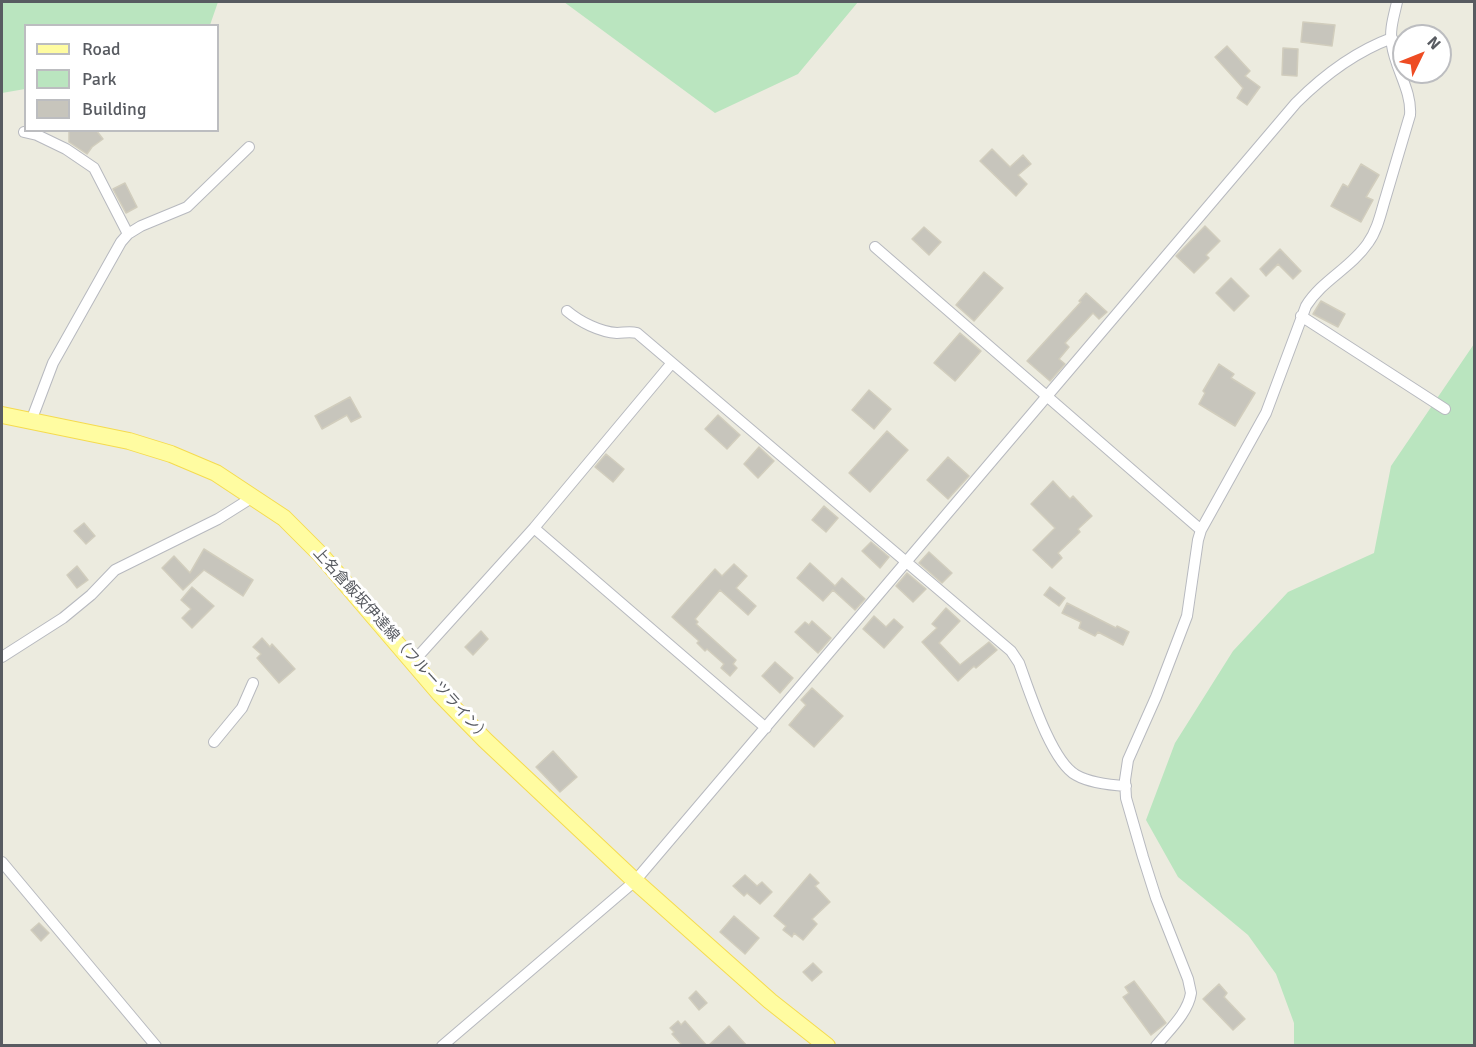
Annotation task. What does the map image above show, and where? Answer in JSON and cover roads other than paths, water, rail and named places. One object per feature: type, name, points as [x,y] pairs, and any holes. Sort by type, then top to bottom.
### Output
[{"type":"main road","name":"上名倉飯坂伊達線（フルーツライン）","points":[[2,415],[129,441],[171,454],[216,473],[285,518],[310,543],[440,694],[485,740],[635,881],[770,1001],[827,1046]]},
{"type":"street","points":[[442,1046],[618,898],[635,881],[1296,103],[1319,80],[1349,58],[1392,38],[1391,25],[1397,2]]},
{"type":"street","points":[[1156,1046],[1182,1014],[1190,1001],[1191,993],[1188,979],[1146,868],[1126,798],[1128,760],[1156,697],[1187,616],[1201,530],[1266,413],[1301,316],[1312,296],[1355,258],[1368,244],[1378,226],[1410,115],[1403,84]]},
{"type":"street","points":[[24,132],[37,135],[66,149],[94,168],[128,234]]},
{"type":"street","points":[[31,421],[53,363],[121,242],[128,234],[186,207],[249,147]]},
{"type":"street","points":[[875,247],[1201,530]]},
{"type":"street","points":[[567,311],[575,318],[601,330],[637,333],[907,562],[1011,651],[1053,747],[1064,765],[1074,774],[1086,780],[1126,786]]},
{"type":"street","points":[[1301,316],[1445,409]]},
{"type":"street","points":[[413,662],[534,528],[671,364]]},
{"type":"street","points":[[2,657],[63,618],[91,595],[115,570],[209,523],[253,497]]},
{"type":"street","points":[[534,528],[766,728]]},
{"type":"street","points":[[214,742],[242,708],[253,683]]},
{"type":"street","points":[[2,862],[156,1046]]}]
